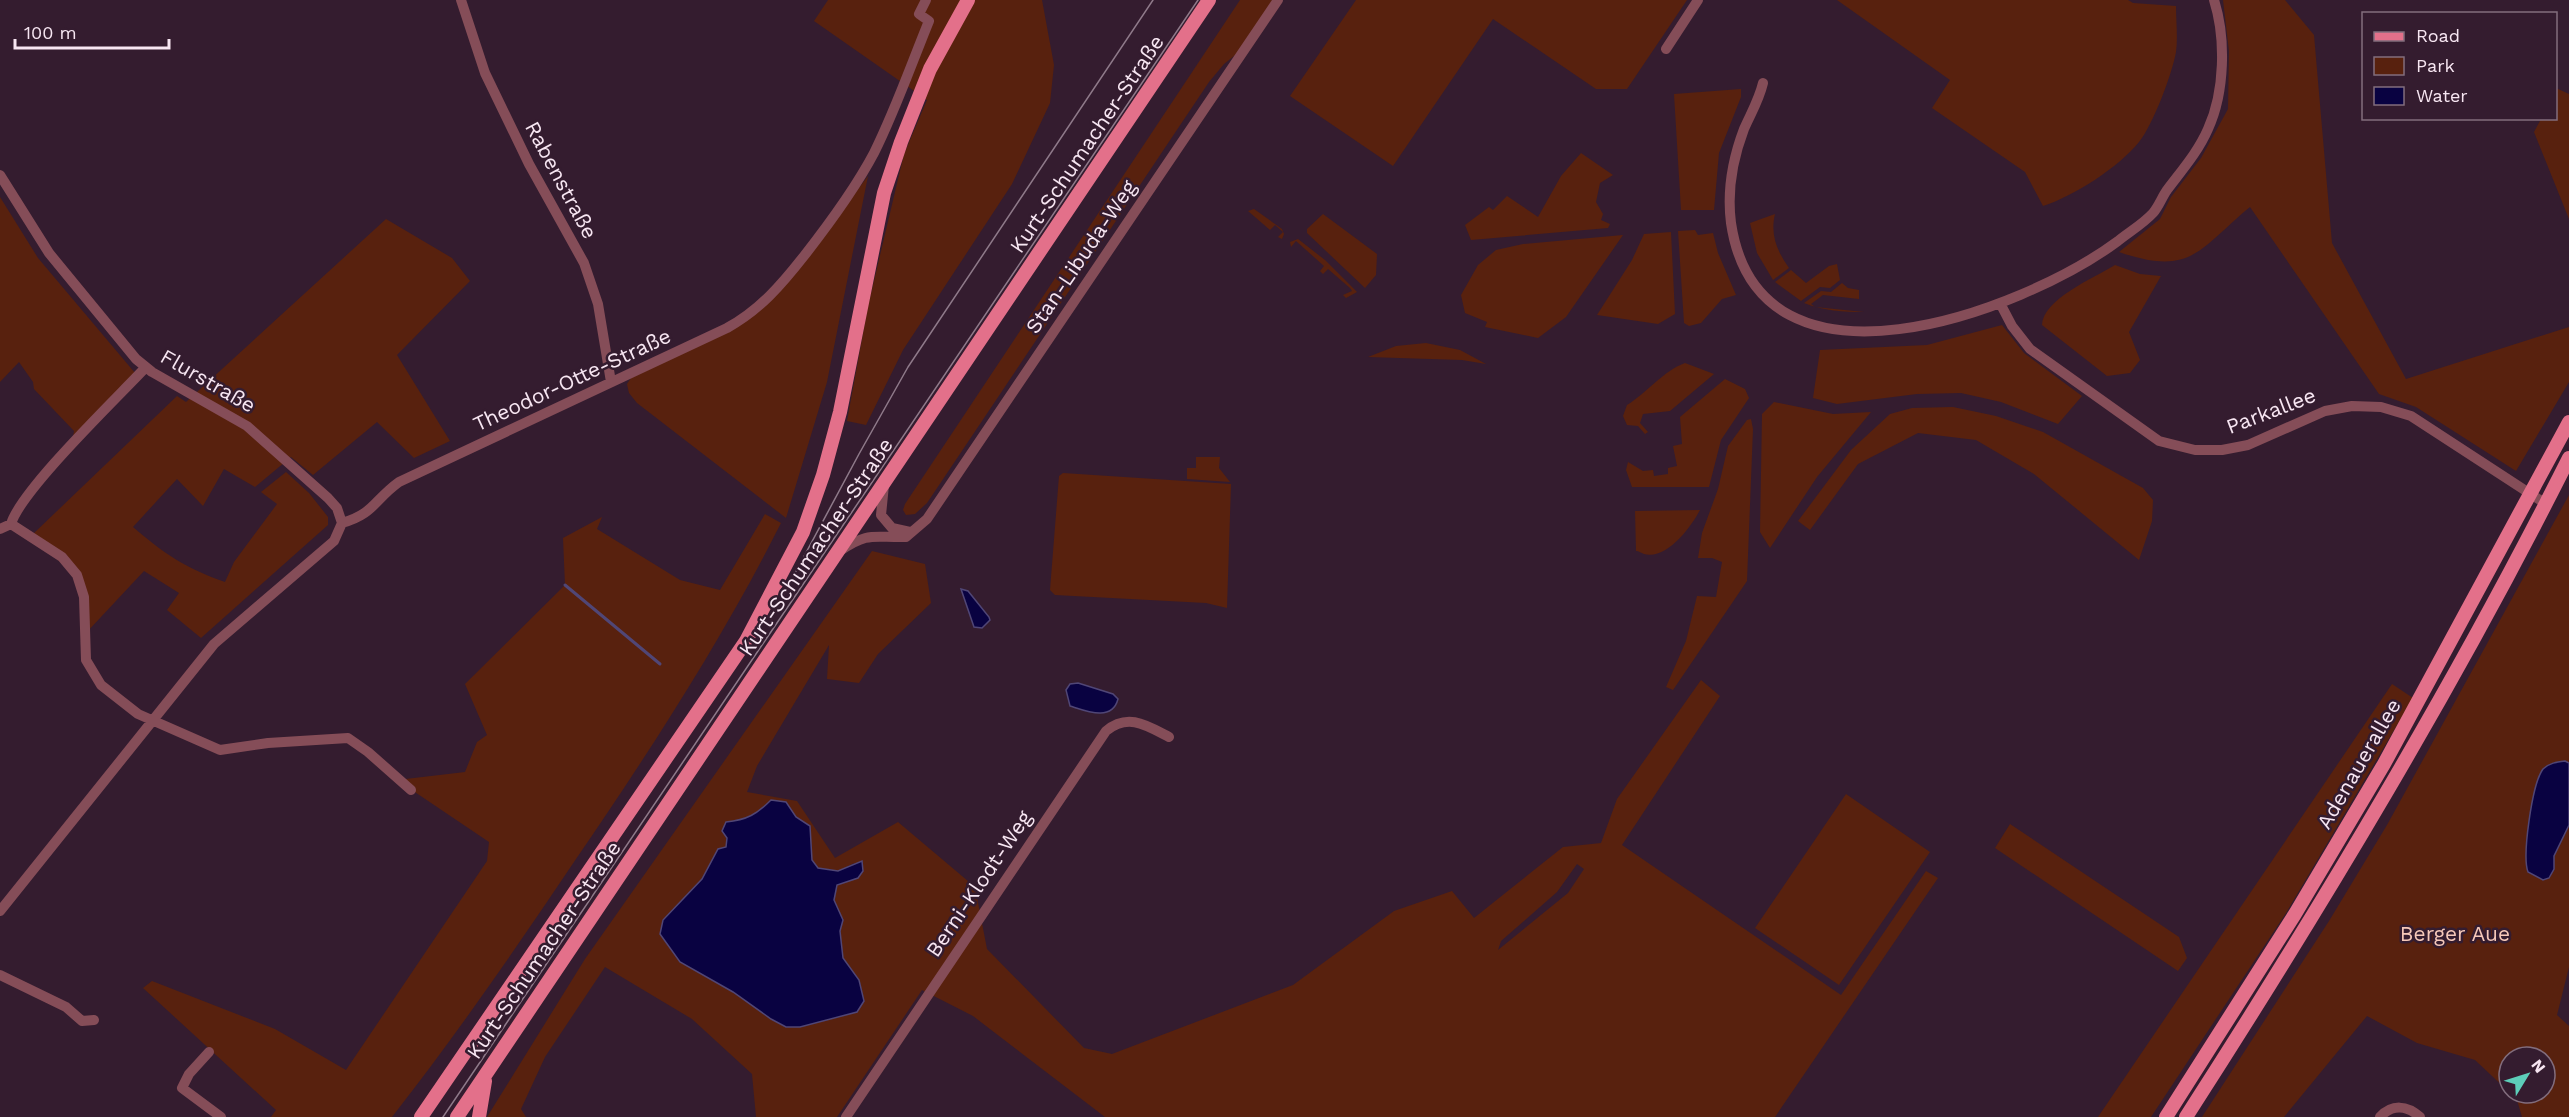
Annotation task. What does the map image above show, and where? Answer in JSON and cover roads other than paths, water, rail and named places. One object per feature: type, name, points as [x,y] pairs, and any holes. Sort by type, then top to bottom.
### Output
[{"type":"main road","name":"Kurt-Schumacher-Straße","points":[[421,1117],[746,641],[803,532],[823,475],[840,412],[884,193],[901,141],[930,69],[968,0]]},
{"type":"main road","name":"Kurt-Schumacher-Straße","points":[[457,1117],[1209,0]]},
{"type":"main road","name":"Adenauerallee","points":[[2166,1117],[2295,914],[2420,701],[2569,422]]},
{"type":"main road","name":"Adenauerallee","points":[[2186,1117],[2323,899],[2486,616],[2569,458]]},
{"type":"main road","points":[[479,1117],[486,1073]]},
{"type":"street","name":"Rabenstraße","points":[[461,0],[485,73],[529,164],[584,263],[598,304],[611,382]]},
{"type":"street","name":"Theodor-Otte-Straße","points":[[342,523],[362,517],[383,493],[399,482],[735,323],[780,287],[842,203],[874,151],[929,21],[919,14],[926,0]]},
{"type":"street","name":"Stan-Libuda-Weg","points":[[913,532],[927,519],[1278,0]]},
{"type":"street","points":[[1666,49],[1698,0]]},
{"type":"street","points":[[1763,83],[1734,162],[1731,221],[1744,266],[1750,278],[1769,300],[1799,320],[1831,329],[1921,326],[2001,305],[2071,272],[2106,250],[2154,212],[2206,133],[2218,98],[2221,31],[2214,0]]},
{"type":"street","name":"Flurstraße","points":[[0,175],[49,252],[145,368],[258,434],[328,498],[337,508],[342,523]]},
{"type":"street","name":"Parkallee","points":[[2001,305],[2012,326],[2030,349],[2142,432],[2159,441],[2194,450],[2222,450],[2248,446],[2325,411],[2352,406],[2381,407],[2411,416],[2546,504]]},
{"type":"street","points":[[0,529],[11,524],[14,516],[39,482],[145,368]]},
{"type":"street","points":[[884,482],[881,515],[892,528],[913,532]]},
{"type":"street","points":[[0,911],[214,644],[334,541],[342,523]]},
{"type":"street","points":[[11,524],[62,557],[77,575],[84,597],[84,647],[92,672],[101,685],[138,714],[220,750],[268,743],[348,738],[368,752],[411,790]]},
{"type":"street","points":[[837,553],[866,537],[906,537],[913,532]]},
{"type":"street","name":"Berni-Klodt-Weg","points":[[846,1117],[1106,731],[1123,721],[1133,720],[1168,737]]},
{"type":"street","points":[[0,975],[66,1007],[82,1021],[94,1020]]},
{"type":"street","points":[[210,1052],[189,1074],[182,1088],[221,1117]]},
{"type":"street","points":[[2380,1117],[2398,1106],[2413,1110],[2420,1117]]},
{"type":"water","points":[[961,589],[968,591],[989,617],[990,620],[982,628],[974,627]]},
{"type":"water","points":[[1078,683],[1113,694],[1118,699],[1115,706],[1104,713],[1098,713],[1070,706],[1066,690],[1070,684]]},
{"type":"water","points":[[2565,761],[2569,763],[2569,825],[2554,856],[2554,869],[2549,878],[2543,880],[2528,872],[2526,864],[2532,804],[2543,769],[2550,764]]},
{"type":"water","points":[[771,800],[786,802],[796,817],[810,826],[812,860],[818,868],[838,871],[862,861],[863,871],[858,878],[837,885],[834,900],[843,920],[840,931],[843,958],[859,980],[864,1001],[857,1012],[800,1027],[786,1027],[771,1019],[733,992],[680,962],[660,934],[663,920],[702,879],[718,849],[726,847],[727,838],[722,831],[726,822],[751,816]]},
{"type":"waterway","points":[[565,585],[660,664]]},
{"type":"tram line","points":[[772,616],[908,367],[1153,0]]},
{"type":"tram line","points":[[443,1117],[1198,0]]},
{"type":"park label","name":"Berger Aue","points":[[2455,934]]}]
